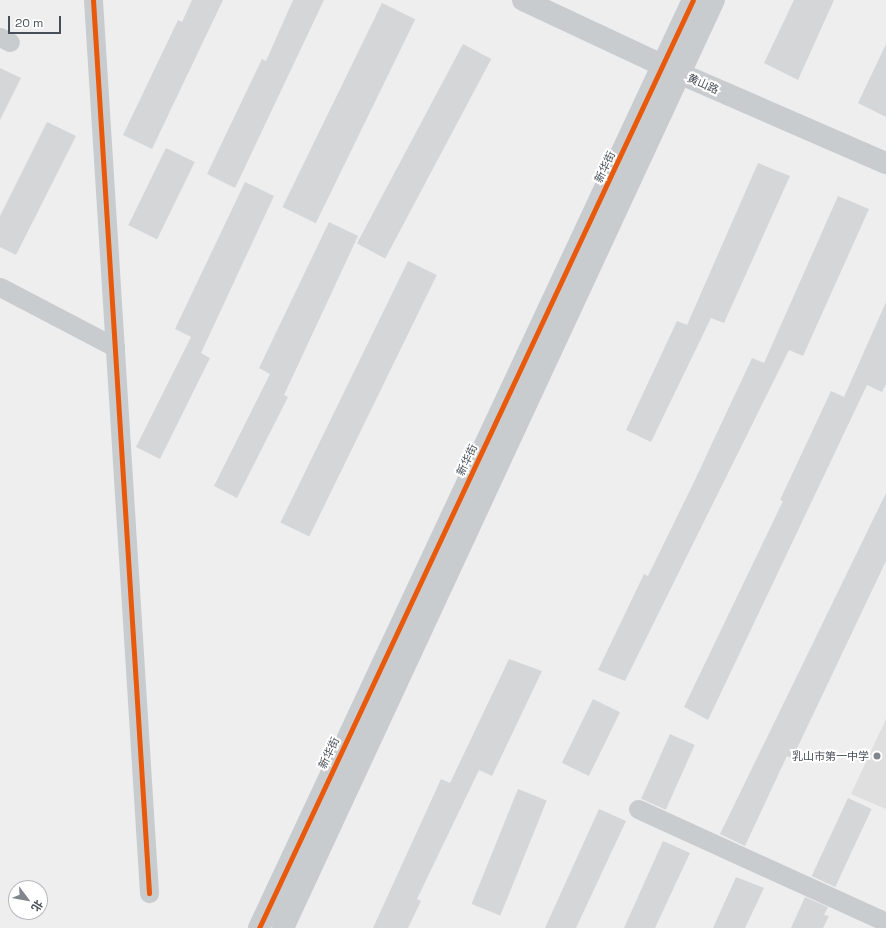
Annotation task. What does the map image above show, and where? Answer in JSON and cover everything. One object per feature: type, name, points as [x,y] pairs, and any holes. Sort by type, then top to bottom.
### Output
[{"type":"street","points":[[93,0],[149,893]]},
{"type":"street","name":"黄山路","points":[[523,0],[672,70],[886,163]]},
{"type":"street","name":"新华街","points":[[283,928],[672,70],[693,0]]},
{"type":"street","name":"新华街","points":[[259,928],[672,70],[714,0]]},
{"type":"street","points":[[0,287],[115,347]]},
{"type":"street","points":[[638,810],[886,922]]},
{"type":"shaded area","name":"乳山市第一中学","points":[[886,719],[886,809],[851,794]]},
{"type":"building","points":[[192,0],[223,0],[152,149],[123,135],[178,20],[182,22]]},
{"type":"building","points":[[293,0],[324,0],[235,188],[207,174],[262,59],[266,61]]},
{"type":"building","points":[[794,0],[834,0],[798,80],[764,63]]},
{"type":"building","points":[[382,3],[415,19],[316,223],[282,207]]},
{"type":"building","points":[[463,44],[491,59],[385,259],[357,244]]},
{"type":"building","points":[[886,44],[886,117],[858,103]]},
{"type":"building","points":[[0,68],[21,78],[0,120]]},
{"type":"building","points":[[47,122],[76,136],[16,255],[0,247],[0,216]]},
{"type":"building","points":[[166,148],[195,162],[157,239],[128,225]]},
{"type":"building","points":[[758,163],[790,176],[724,323],[711,318],[651,442],[626,430],[677,321],[687,325]]},
{"type":"building","points":[[245,182],[274,196],[201,353],[210,358],[160,459],[136,447],[191,337],[175,329]]},
{"type":"building","points":[[838,196],[869,209],[803,356],[789,350],[625,681],[598,670],[644,574],[648,576],[752,358],[764,363]]},
{"type":"building","points":[[329,222],[358,236],[284,395],[288,397],[237,498],[214,486],[270,374],[259,368]]},
{"type":"building","points":[[408,261],[437,275],[309,537],[280,523]]},
{"type":"building","points":[[886,302],[886,384],[882,392],[867,385],[708,720],[684,707],[783,501],[780,500],[831,391],[844,397]]},
{"type":"building","points":[[886,493],[886,561],[792,759],[787,756],[745,846],[720,834]]},
{"type":"building","points":[[509,659],[542,671],[492,776],[479,770],[417,899],[421,901],[408,928],[373,928],[441,779],[450,783]]},
{"type":"building","points":[[593,699],[620,712],[589,776],[562,763]]},
{"type":"building","points":[[670,734],[695,745],[666,810],[641,799]]},
{"type":"building","points":[[518,789],[547,801],[500,916],[472,904]]},
{"type":"building","points":[[848,798],[872,809],[835,887],[812,876]]},
{"type":"building","points":[[599,809],[626,821],[576,928],[545,928]]},
{"type":"building","points":[[663,841],[690,853],[655,928],[624,928]]},
{"type":"building","points":[[736,877],[764,888],[745,928],[713,928]]},
{"type":"building","points":[[805,897],[828,907],[824,915],[829,916],[823,928],[791,928]]},
{"type":"cycle path","points":[[93,0],[149,893]]},
{"type":"cycle path","points":[[259,928],[693,0]]},
{"type":"place","name":"乳山市第一中学","points":[[877,756]]}]
